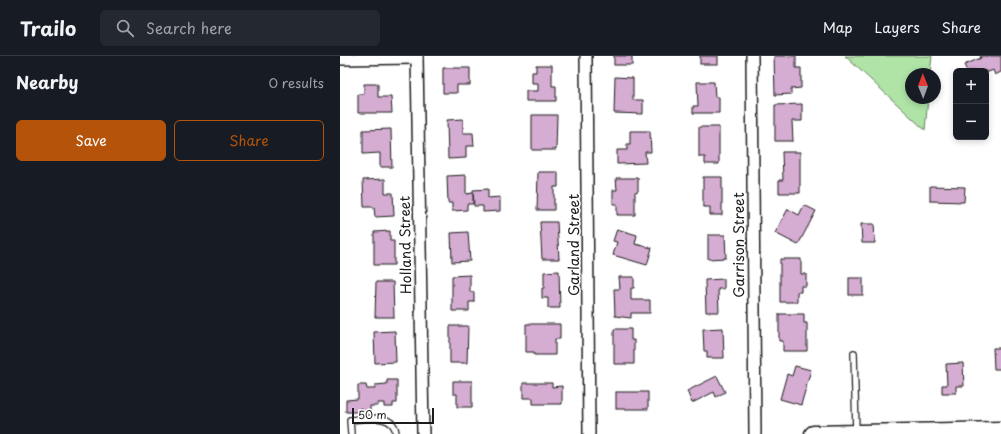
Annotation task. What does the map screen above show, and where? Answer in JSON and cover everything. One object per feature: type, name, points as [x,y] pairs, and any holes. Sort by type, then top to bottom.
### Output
[{"type":"main road","points":[[813,434],[1001,430]]},
{"type":"street","name":"Garland Street","points":[[586,56],[589,434]]},
{"type":"street","name":"Garrison Street","points":[[752,56],[755,434]]},
{"type":"street","points":[[340,60],[417,57]]},
{"type":"street","name":"Holland Street","points":[[417,57],[424,434]]},
{"type":"lane","points":[[854,352],[856,433]]},
{"type":"lane","points":[[351,434],[350,420],[386,419],[392,422],[396,428],[396,434]]},
{"type":"green space","points":[[845,56],[932,56],[931,68],[905,68],[905,104],[927,104],[925,130]]},
{"type":"building","points":[[614,56],[632,56],[632,65],[614,65]]},
{"type":"building","points":[[700,56],[718,56],[718,64],[700,64]]},
{"type":"building","points":[[774,56],[796,56],[796,68],[801,68],[801,88],[791,89],[791,94],[775,95]]},
{"type":"building","points":[[980,56],[1001,56],[1001,72],[995,75],[993,70],[989,72],[989,68],[966,68],[964,65],[981,58]]},
{"type":"building","points":[[536,65],[552,65],[552,86],[556,86],[556,101],[526,101],[526,91],[538,91],[538,83],[532,83],[532,72],[536,72]]},
{"type":"building","points":[[443,68],[470,68],[470,85],[457,85],[457,93],[443,93]]},
{"type":"building","points":[[615,77],[633,78],[633,100],[643,100],[643,114],[614,113]]},
{"type":"building","points":[[697,82],[714,82],[715,97],[719,97],[719,113],[693,113],[693,106],[698,106]]},
{"type":"building","points":[[364,84],[378,84],[378,97],[391,97],[392,113],[358,113],[358,94],[364,94]]},
{"type":"building","points":[[802,104],[802,121],[792,121],[793,141],[775,141],[775,105]]},
{"type":"building","points":[[532,115],[557,115],[556,150],[532,150]]},
{"type":"building","points":[[463,119],[463,133],[473,133],[474,146],[466,146],[466,158],[448,159],[447,120]]},
{"type":"building","points":[[699,127],[719,127],[719,164],[705,164],[705,157],[699,157]]},
{"type":"building","points":[[391,129],[392,167],[380,167],[380,153],[363,154],[363,130]]},
{"type":"building","points":[[630,131],[650,131],[651,152],[645,152],[646,163],[617,164],[617,150],[627,150],[627,144],[630,144]]},
{"type":"building","points":[[782,152],[800,152],[800,193],[779,193],[779,180],[783,180]]},
{"type":"building","points":[[538,172],[558,172],[558,187],[554,187],[554,210],[537,210]]},
{"type":"building","points":[[466,175],[466,194],[473,193],[473,204],[467,204],[467,210],[452,211],[452,203],[448,203],[447,176]]},
{"type":"building","points":[[703,177],[722,177],[722,215],[710,215],[710,207],[703,207]]},
{"type":"building","points":[[616,178],[638,178],[638,191],[635,192],[635,215],[617,215],[617,204],[613,204],[613,190],[617,190]]},
{"type":"building","points":[[385,179],[385,193],[393,193],[394,216],[375,217],[374,207],[364,207],[363,180]]},
{"type":"building","points":[[930,186],[965,187],[964,202],[930,201]]},
{"type":"building","points":[[488,189],[488,198],[500,197],[500,211],[483,212],[483,206],[474,206],[473,190]]},
{"type":"building","points":[[804,205],[816,211],[798,245],[775,233],[788,209],[799,215]]},
{"type":"building","points":[[540,222],[557,222],[559,259],[542,259]]},
{"type":"building","points":[[861,224],[874,224],[875,243],[862,243]]},
{"type":"building","points":[[617,229],[637,235],[635,244],[652,248],[647,265],[613,255],[617,242],[613,241]]},
{"type":"building","points":[[390,231],[390,241],[394,241],[394,265],[374,265],[374,232]]},
{"type":"building","points":[[468,232],[470,261],[452,262],[451,233]]},
{"type":"building","points":[[708,235],[725,235],[726,258],[708,259]]},
{"type":"building","points":[[780,259],[801,259],[801,274],[806,274],[806,286],[801,286],[801,292],[797,292],[797,302],[780,302]]},
{"type":"building","points":[[559,271],[560,308],[548,308],[548,298],[542,298],[542,288],[544,288],[544,272]]},
{"type":"building","points":[[470,275],[470,292],[474,292],[474,302],[469,302],[469,311],[452,311],[452,276]]},
{"type":"building","points":[[619,277],[634,277],[634,288],[631,288],[631,300],[650,300],[650,313],[631,313],[631,318],[615,316],[614,289],[620,289]]},
{"type":"building","points":[[849,278],[863,278],[863,295],[849,295]]},
{"type":"building","points":[[724,279],[724,289],[718,289],[719,312],[706,312],[705,280]]},
{"type":"building","points":[[376,282],[393,282],[394,317],[375,317]]},
{"type":"building","points":[[779,314],[804,314],[804,323],[807,323],[807,351],[783,351],[783,341],[779,341]]},
{"type":"building","points":[[526,324],[560,324],[560,339],[555,339],[555,355],[534,355],[534,352],[526,352]]},
{"type":"building","points":[[450,326],[468,326],[467,363],[450,363]]},
{"type":"building","points":[[723,328],[724,358],[707,358],[707,351],[704,351],[703,329]]},
{"type":"building","points":[[614,329],[631,329],[631,340],[634,340],[634,364],[614,364]]},
{"type":"building","points":[[395,331],[396,362],[375,363],[374,332]]},
{"type":"building","points":[[993,348],[1001,348],[1001,369],[994,369]]},
{"type":"building","points":[[963,363],[964,386],[956,386],[956,393],[942,393],[942,385],[947,385],[946,364]]},
{"type":"building","points":[[795,366],[811,370],[801,405],[780,399],[787,374],[792,376]]},
{"type":"building","points":[[717,376],[725,392],[716,397],[714,392],[692,403],[687,391]]},
{"type":"building","points":[[387,380],[397,380],[397,403],[393,403],[393,407],[384,407],[384,403],[378,403],[378,406],[370,406],[370,411],[361,411],[360,408],[360,412],[346,412],[346,400],[358,399],[358,385],[366,385],[367,389],[375,389],[375,385],[387,384]]},
{"type":"building","points":[[453,381],[472,381],[472,407],[457,407],[457,394],[453,394]]},
{"type":"building","points":[[523,383],[552,383],[552,387],[562,386],[562,404],[533,404],[533,398],[523,398]]},
{"type":"building","points":[[616,392],[648,392],[648,409],[616,409]]}]
